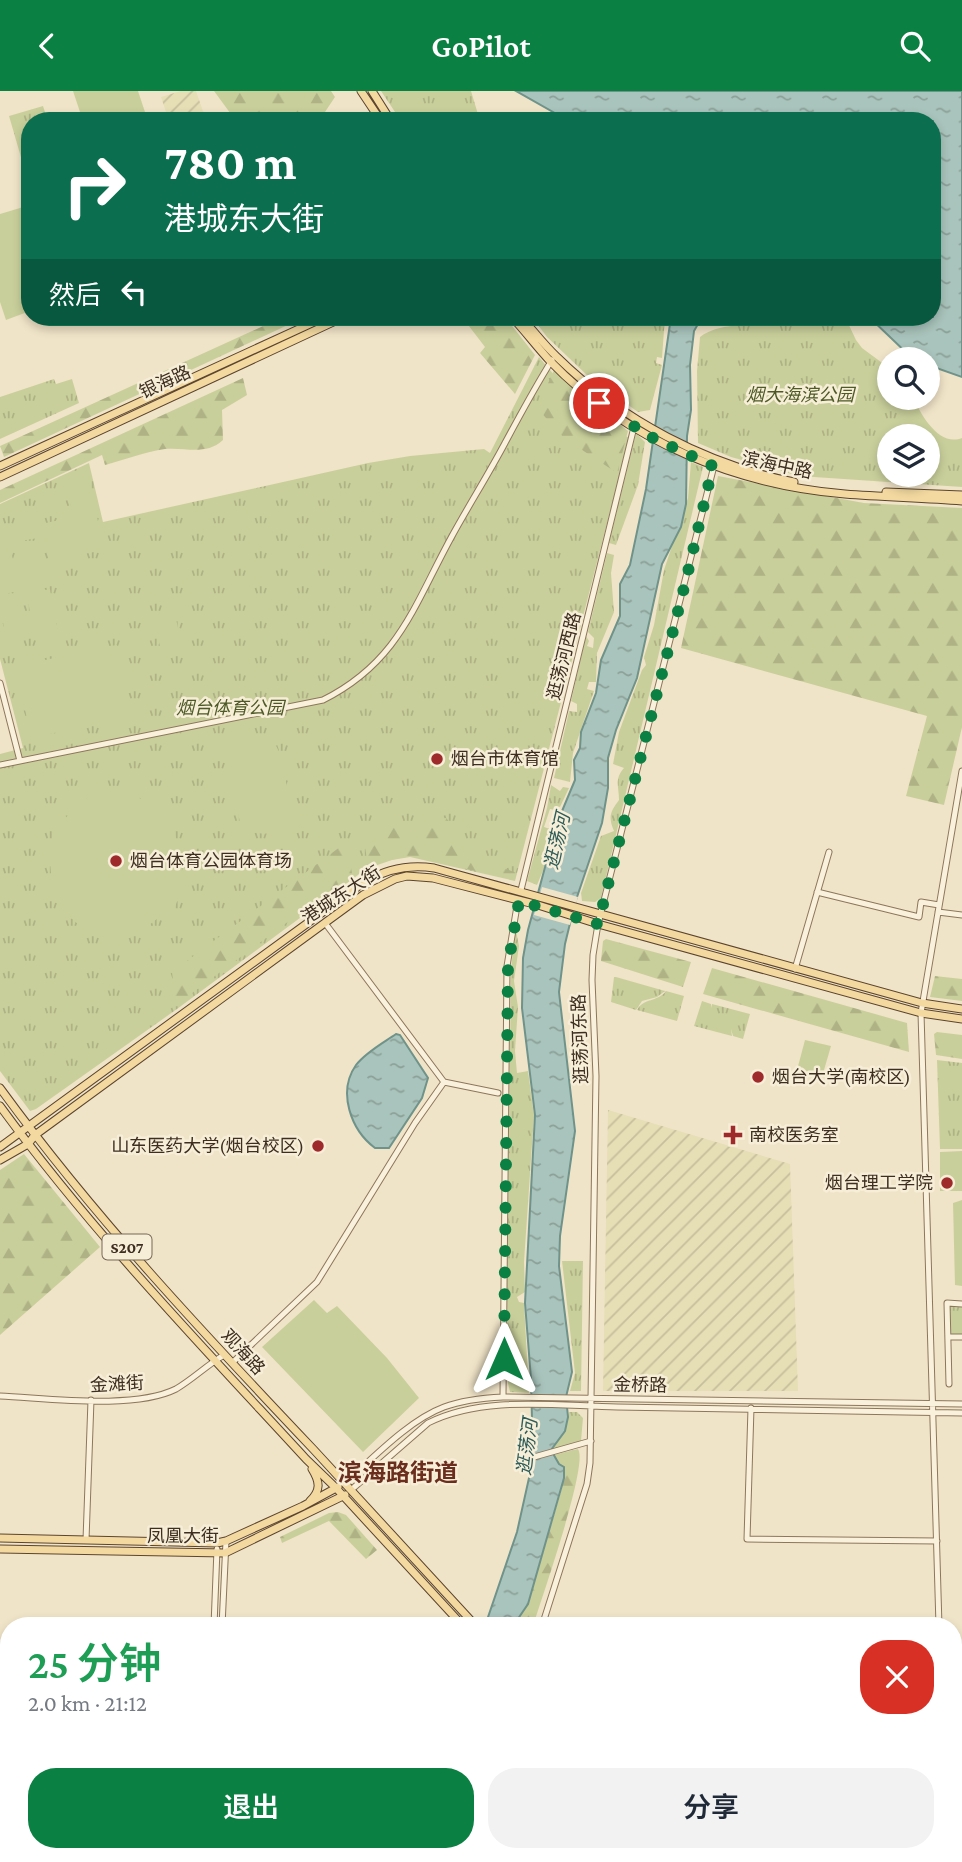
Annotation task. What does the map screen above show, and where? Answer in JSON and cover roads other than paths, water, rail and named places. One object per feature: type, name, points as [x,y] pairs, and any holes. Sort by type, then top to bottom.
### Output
[{"type":"main road","points":[[361,91],[375,112]]},
{"type":"main road","points":[[372,91],[385,112]]},
{"type":"main road","name":"银海路","points":[[0,466],[305,326]]},
{"type":"main road","name":"银海路","points":[[0,477],[325,326]]},
{"type":"main road","name":"滨海中路","points":[[521,326],[599,403],[649,436],[714,463],[765,481],[843,494],[962,501]]},
{"type":"main road","name":"滨海中路","points":[[528,326],[553,359],[610,401],[693,453]]},
{"type":"main road","name":"滨海中路","points":[[714,463],[792,482],[844,489],[962,495]]},
{"type":"main road","name":"港城东大街","points":[[0,1147],[375,876],[394,869],[422,866],[521,890],[795,969],[922,1003],[962,1009]]},
{"type":"main road","name":"港城东大街","points":[[0,1160],[28,1144],[35,1135],[374,888],[407,876],[433,878],[538,905],[921,1013],[962,1019]]},
{"type":"main road","points":[[704,953],[706,944]]},
{"type":"main road","name":"观海路","points":[[0,1088],[121,1240],[468,1617]]},
{"type":"main road","name":"观海路","points":[[0,1106],[112,1247],[455,1617]]},
{"type":"main road","points":[[305,1505],[317,1493],[319,1486],[306,1459]]},
{"type":"main road","name":"凤凰大街","points":[[0,1538],[217,1543],[305,1505],[345,1483]]},
{"type":"main road","name":"凤凰大街","points":[[0,1549],[221,1553],[344,1497],[351,1490]]},
{"type":"main road","points":[[15,1538],[6,1539],[2,1543],[4,1548],[15,1550]]},
{"type":"main road","points":[[186,1542],[177,1543],[173,1549],[187,1553]]},
{"type":"street","points":[[0,765],[323,700],[342,690],[377,662],[407,625],[451,539],[553,359]]},
{"type":"street","name":"逛荡河西路","points":[[521,890],[634,427]]},
{"type":"street","name":"逛荡河东路","points":[[545,1617],[587,1484],[591,1441],[596,1076],[593,955],[600,914],[714,463]]},
{"type":"street","points":[[0,683],[20,761]]},
{"type":"street","points":[[940,1617],[921,1013],[962,771]]},
{"type":"street","points":[[795,969],[829,852]]},
{"type":"street","points":[[817,892],[919,917],[921,902],[962,915]]},
{"type":"street","points":[[503,1397],[508,966],[519,901]]},
{"type":"street","points":[[325,923],[444,1081],[498,1093]]},
{"type":"street","points":[[232,1363],[317,1282],[444,1081]]},
{"type":"street","points":[[949,1384],[947,1303],[962,1304]]},
{"type":"street","points":[[948,1337],[962,1337]]},
{"type":"street","name":"金滩街","points":[[0,1396],[126,1400],[161,1395],[176,1389],[224,1355]]},
{"type":"street","name":"金桥路","points":[[345,1483],[425,1417],[458,1403],[503,1397],[962,1404]]},
{"type":"street","points":[[86,1540],[91,1400]]},
{"type":"street","name":"金桥路","points":[[351,1490],[416,1432],[440,1417],[483,1406],[962,1413]]},
{"type":"street","points":[[751,1408],[747,1539],[937,1541]]},
{"type":"street","points":[[527,1459],[591,1441]]},
{"type":"street","points":[[214,1617],[221,1553],[226,1541]]},
{"type":"street","points":[[217,1543],[221,1553],[222,1617]]},
{"type":"street","points":[[214,1607],[222,1608]]},
{"type":"water","points":[[516,91],[962,91],[962,377],[940,369],[940,347],[900,347],[878,326],[941,326],[941,112],[553,112]]},
{"type":"water","name":"逛荡河","points":[[670,326],[697,326],[690,365],[691,410],[687,436],[686,504],[681,527],[662,564],[637,678],[608,758],[608,788],[602,823],[575,903],[565,944],[559,992],[575,1131],[560,1236],[559,1266],[572,1372],[566,1397],[568,1417],[565,1431],[551,1450],[559,1464],[564,1467],[564,1478],[528,1604],[519,1617],[488,1617],[517,1532],[533,1460],[531,1379],[525,1303],[535,1115],[522,1008],[523,958],[557,823],[575,780],[574,760],[596,693],[601,660],[620,616],[620,584],[630,565],[646,489]]},
{"type":"water","points":[[396,1034],[400,1035],[428,1078],[422,1098],[389,1148],[375,1148],[359,1131],[349,1110],[347,1098],[350,1076],[360,1060]]},
{"type":"place","name":"烟台市体育馆","points":[[437,759]]},
{"type":"place","name":"烟台体育公园体育场","points":[[116,861]]},
{"type":"place","name":"烟台大学(南校区)","points":[[758,1077]]},
{"type":"place","name":"南校医务室","points":[[733,1135]]},
{"type":"place","name":"山东医药大学(烟台校区)","points":[[318,1146]]},
{"type":"place","name":"烟台理工学院","points":[[947,1183]]},
{"type":"district","name":"滨海路街道","points":[[398,1472]]},
{"type":"park label","name":"烟大海滨公园","points":[[800,395]]},
{"type":"park label","name":"烟台体育公园","points":[[230,708]]}]
